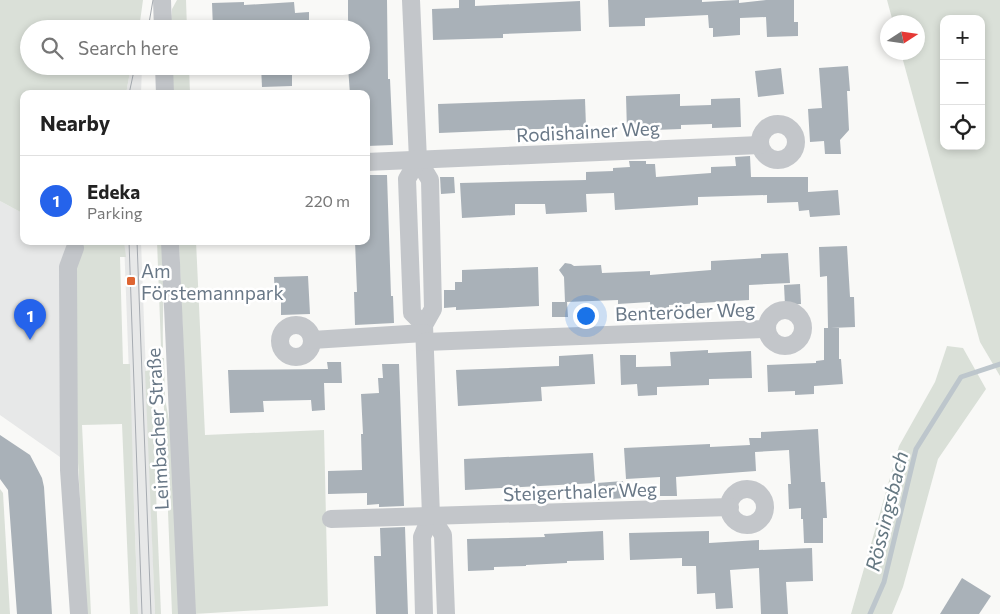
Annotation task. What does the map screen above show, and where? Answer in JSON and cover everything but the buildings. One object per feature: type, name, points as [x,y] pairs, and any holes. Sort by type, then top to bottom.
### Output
[{"type":"street","points":[[162,0],[163,20]]},
{"type":"street","points":[[411,0],[418,160],[430,180],[433,309],[424,333],[431,516],[422,537],[424,614]]},
{"type":"street","points":[[164,75],[165,90]]},
{"type":"street","name":"Rodishainer Weg","points":[[370,162],[760,145]]},
{"type":"street","name":"Leimbacher Straße","points":[[170,245],[187,614]]},
{"type":"street","points":[[75,248],[68,267],[69,470],[79,614]]},
{"type":"street","name":"Benteröder Weg","points":[[312,340],[424,333],[766,329]]},
{"type":"street","name":"Steigerthaler Weg","points":[[331,519],[730,507]]},
{"type":"street","points":[[431,516],[443,535],[446,614]]},
{"type":"shaded area","points":[[0,0],[143,0],[140,20],[20,20],[20,75],[129,75],[127,90],[20,90],[20,212],[0,201]]},
{"type":"shaded area","points":[[177,0],[186,0],[187,20],[171,20],[172,9]]},
{"type":"shaded area","points":[[887,0],[1000,0],[1000,376],[980,342],[903,60],[925,60],[925,15],[891,15]]},
{"type":"shaded area","points":[[129,75],[142,75],[141,90],[127,90]]},
{"type":"shaded area","points":[[172,75],[189,75],[190,90],[173,90]]},
{"type":"shaded area","points":[[0,201],[20,212],[20,245],[76,245],[76,425],[78,459],[60,457],[0,415]]},
{"type":"shaded area","points":[[76,245],[124,245],[126,257],[120,257],[123,364],[130,364],[138,614],[130,614],[122,424],[82,425],[91,614],[86,614],[76,425]]},
{"type":"shaded area","points":[[124,245],[141,245],[155,614],[138,614]]},
{"type":"shaded area","points":[[157,245],[165,245],[163,348],[161,347]]},
{"type":"shaded area","points":[[179,245],[196,245],[205,435],[324,430],[328,606],[194,614]]},
{"type":"shaded area","points":[[947,346],[963,348],[986,389],[938,459],[903,587],[892,614],[851,614],[899,446],[935,382]]},
{"type":"shaded area","points":[[162,358],[164,358],[165,399],[173,441],[179,614],[172,614]]},
{"type":"shaded area","points":[[151,370],[161,614],[155,614],[145,371]]},
{"type":"shaded area","points":[[0,489],[3,493],[10,614],[0,614]]},
{"type":"waterway","name":"Rössingsbach","points":[[870,614],[884,582],[916,449],[961,377],[1000,364]]},
{"type":"tram line","points":[[150,20],[153,0]]},
{"type":"tram line","points":[[130,90],[133,75]]},
{"type":"tram line","points":[[129,245],[142,614]]},
{"type":"tram line","points":[[137,245],[151,614]]},
{"type":"place","name":"Am Förstemannpark","points":[[131,281]]},
{"type":"place","name":"Edeka","points":[[30,340]]}]
